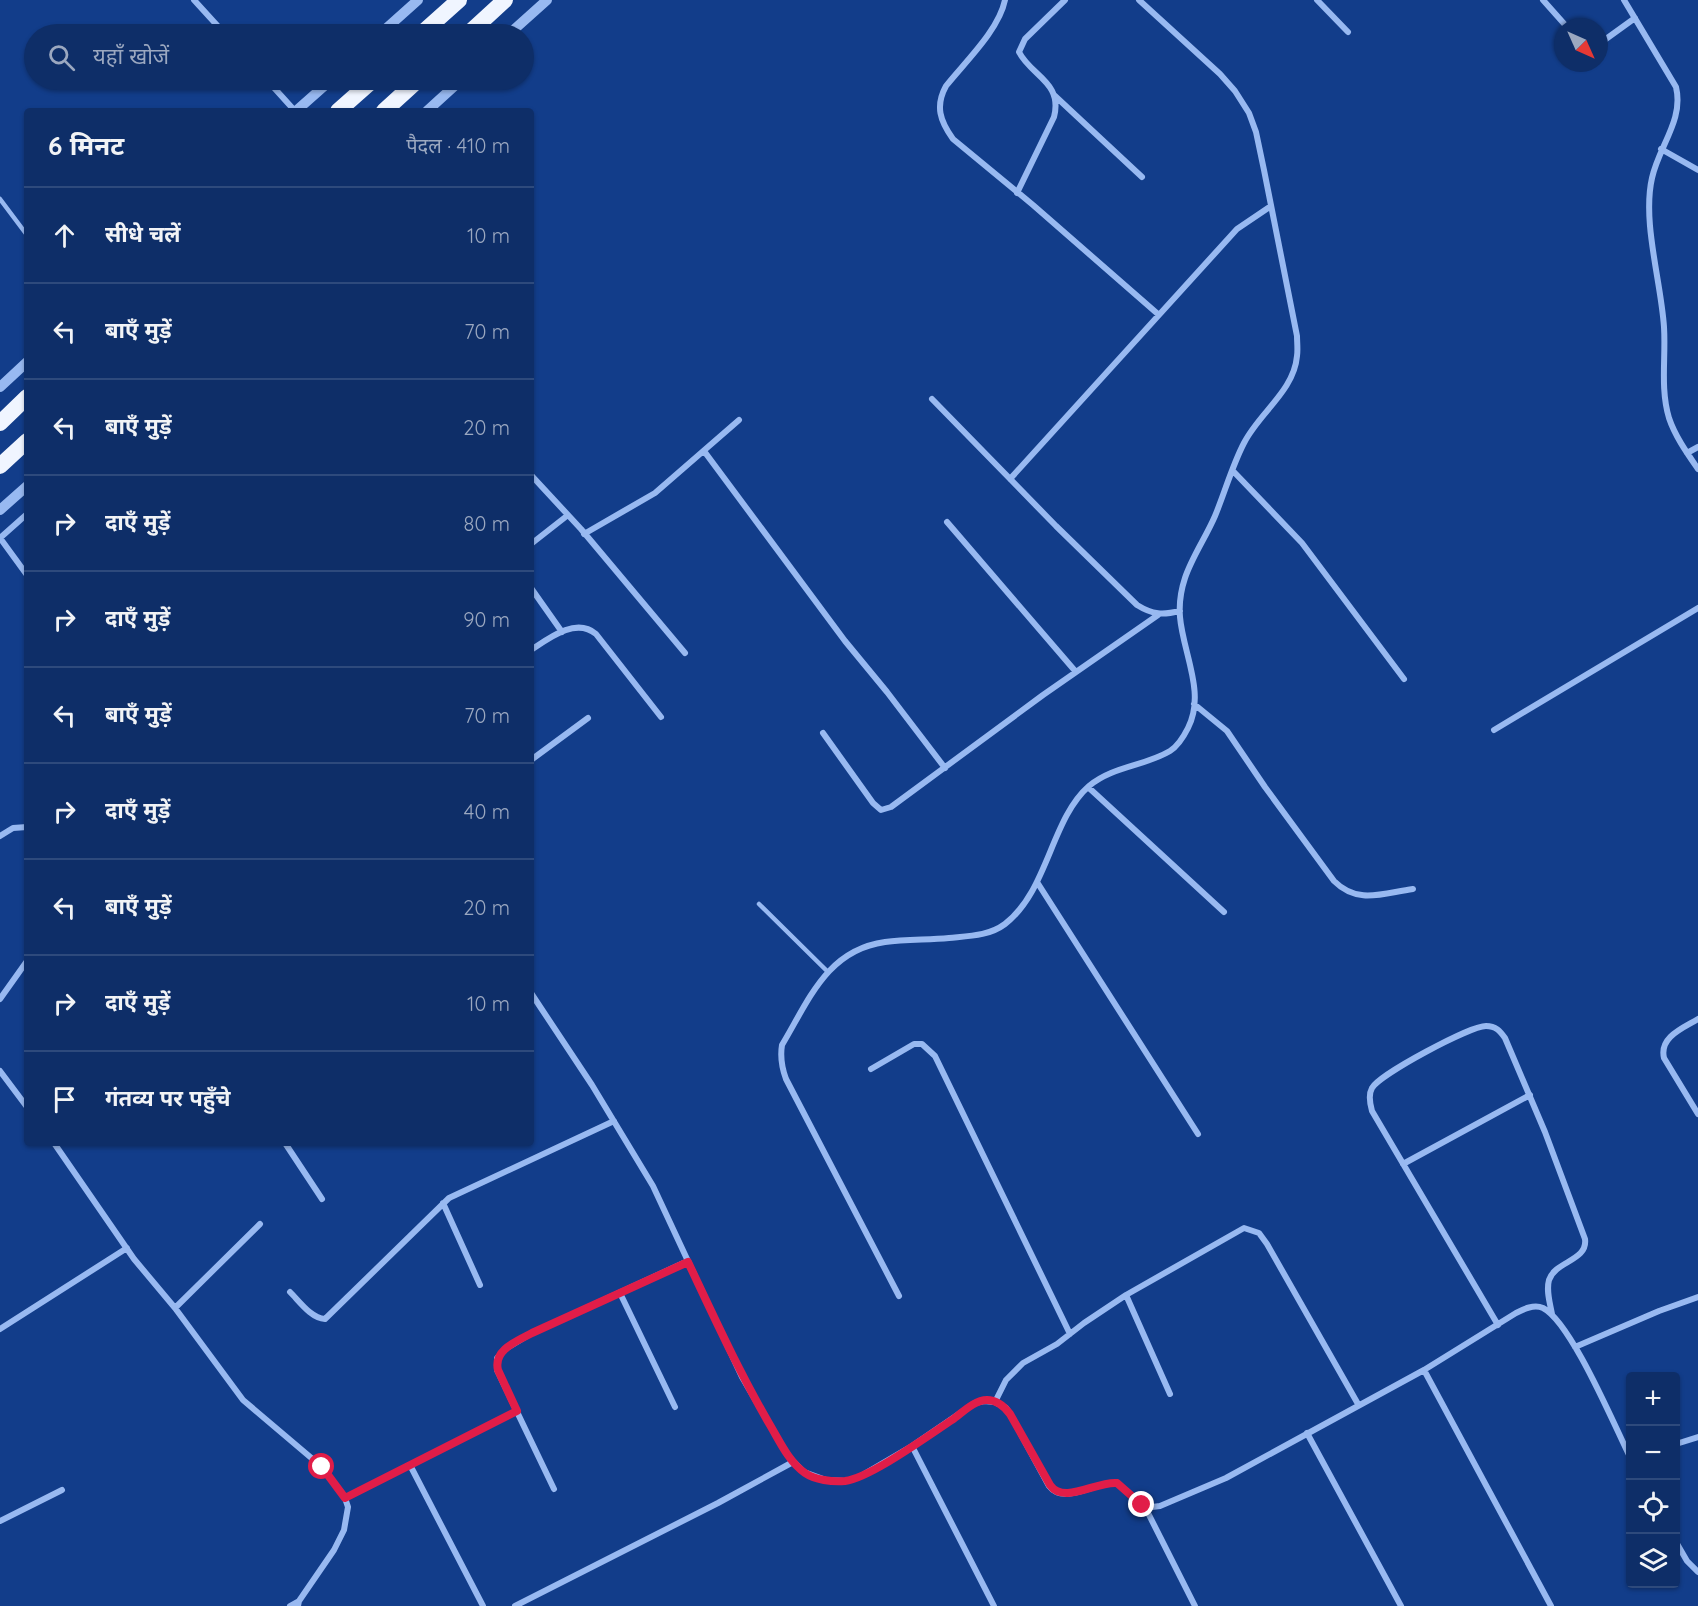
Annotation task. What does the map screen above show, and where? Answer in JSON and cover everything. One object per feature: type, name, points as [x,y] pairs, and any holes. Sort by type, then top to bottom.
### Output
[{"type":"highway","points":[[433,24],[459,0]]},
{"type":"highway","points":[[479,24],[506,0]]},
{"type":"highway","points":[[341,108],[362,90]]},
{"type":"highway","points":[[387,108],[407,90]]},
{"type":"highway","points":[[0,423],[24,400]]},
{"type":"highway","points":[[0,466],[24,444]]},
{"type":"street","points":[[194,0],[216,24]]},
{"type":"street","points":[[391,24],[418,0]]},
{"type":"street","points":[[520,24],[547,0]]},
{"type":"street","points":[[1005,0],[1004,9],[992,29],[945,86],[940,96],[939,108],[944,127],[953,140],[1159,315]]},
{"type":"street","points":[[1017,193],[1054,117],[1056,104],[1048,84],[1019,52],[1025,39],[1065,0]]},
{"type":"street","points":[[899,1296],[782,1068],[782,1045],[812,994],[828,972],[849,953],[885,942],[946,938],[989,932],[1012,918],[1037,882],[1075,802],[1088,787],[1113,771],[1170,751],[1184,737],[1194,715],[1190,662],[1180,611],[1185,580],[1190,565],[1205,540],[1243,444],[1252,428],[1291,378],[1298,357],[1297,336],[1256,132],[1244,104],[1220,74],[1139,0]]},
{"type":"street","points":[[1317,0],[1348,32]]},
{"type":"street","points":[[1543,0],[1559,18]]},
{"type":"street","points":[[1624,0],[1676,87],[1679,99],[1678,113],[1661,149],[1652,178],[1649,202],[1664,329],[1663,390],[1669,419],[1698,469]]},
{"type":"street","points":[[1608,38],[1635,18]]},
{"type":"street","points":[[276,90],[293,108]]},
{"type":"street","points":[[299,108],[320,90]]},
{"type":"street","points":[[430,108],[450,90]]},
{"type":"street","points":[[1053,95],[1142,177]]},
{"type":"street","points":[[1661,149],[1698,170]]},
{"type":"street","points":[[1010,478],[1237,229],[1271,206]]},
{"type":"street","points":[[0,387],[24,365]]},
{"type":"street","points":[[932,399],[1137,605],[1158,615]]},
{"type":"street","points":[[585,534],[655,493],[739,420]]},
{"type":"street","points":[[1687,453],[1698,447]]},
{"type":"street","points":[[704,450],[845,641],[945,768]]},
{"type":"street","points":[[1233,471],[1302,543],[1404,679]]},
{"type":"street","points":[[534,479],[585,534],[685,654]]},
{"type":"street","points":[[0,510],[24,489]]},
{"type":"street","points":[[534,542],[568,515]]},
{"type":"street","points":[[24,517],[0,538],[24,571]]},
{"type":"street","points":[[947,522],[1076,672]]},
{"type":"street","points":[[534,592],[562,632]]},
{"type":"street","points":[[1494,730],[1698,608]]},
{"type":"street","points":[[823,733],[873,803],[881,810],[891,807],[1158,615],[1180,611]]},
{"type":"street","points":[[534,648],[562,632],[580,627],[591,629],[662,717]]},
{"type":"street","points":[[1194,704],[1227,731],[1265,787],[1343,890],[1361,896],[1413,889]]},
{"type":"street","points":[[534,758],[588,718]]},
{"type":"street","points":[[1088,787],[1224,912]]},
{"type":"street","points":[[0,836],[13,828],[24,827]]},
{"type":"street","points":[[1037,882],[1198,1134]]},
{"type":"street","points":[[0,999],[24,965]]},
{"type":"street","points":[[534,998],[653,1186],[742,1377],[793,1462],[804,1472],[816,1478],[846,1481],[859,1477],[912,1446],[975,1403],[995,1402],[1010,1414],[1056,1492],[1067,1494],[1104,1483],[1117,1483],[1144,1505],[1195,1606]]},
{"type":"street","points":[[1698,1019],[1670,1036],[1662,1051],[1698,1114]]},
{"type":"street","points":[[1498,1324],[1372,1111],[1370,1099],[1372,1088],[1379,1081],[1469,1029],[1486,1026],[1497,1028],[1505,1038],[1545,1132],[1586,1244],[1581,1253],[1563,1264],[1550,1278],[1548,1288],[1552,1314]]},
{"type":"street","points":[[871,1069],[914,1044],[922,1044],[935,1056],[1070,1334]]},
{"type":"street","points":[[0,1071],[24,1103]]},
{"type":"street","points":[[1403,1164],[1530,1095]]},
{"type":"street","points":[[290,1292],[312,1314],[325,1319],[443,1203],[460,1192],[614,1121]]},
{"type":"street","points":[[56,1146],[127,1248],[243,1400],[322,1467],[345,1498],[348,1507],[344,1530],[334,1550],[298,1604],[290,1606]]},
{"type":"street","points":[[287,1146],[322,1199]]},
{"type":"street","points":[[443,1203],[480,1285]]},
{"type":"street","points":[[175,1308],[260,1224]]},
{"type":"street","points":[[995,1402],[1014,1370],[1126,1295],[1244,1228],[1259,1233],[1267,1244],[1358,1404]]},
{"type":"street","points":[[0,1329],[127,1248]]},
{"type":"street","points":[[554,1489],[498,1370],[496,1364],[500,1354],[518,1340],[532,1333],[688,1262]]},
{"type":"street","points":[[620,1293],[675,1407]]},
{"type":"street","points":[[1126,1295],[1170,1394]]},
{"type":"street","points":[[1575,1347],[1698,1297]]},
{"type":"street","points":[[1144,1505],[1160,1506],[1226,1478],[1424,1370],[1516,1313],[1533,1307],[1543,1308],[1552,1314],[1563,1327],[1626,1449]]},
{"type":"street","points":[[1424,1370],[1551,1606]]},
{"type":"street","points":[[345,1498],[517,1411]]},
{"type":"street","points":[[1307,1433],[1401,1606]]},
{"type":"street","points":[[1680,1443],[1698,1437]]},
{"type":"street","points":[[912,1446],[994,1606]]},
{"type":"street","points":[[515,1606],[793,1462]]},
{"type":"street","points":[[410,1465],[483,1606]]},
{"type":"street","points":[[0,1521],[62,1490]]},
{"type":"street","points":[[1680,1549],[1687,1561],[1698,1572]]},
{"type":"lane","points":[[0,199],[24,231]]},
{"type":"lane","points":[[759,904],[828,972]]},
{"type":"route","points":[[322,1467],[345,1498],[517,1411],[496,1364],[500,1354],[518,1340],[532,1333],[688,1262],[742,1377],[788,1456],[810,1476],[846,1481],[859,1477],[912,1446],[975,1403],[989,1400],[1006,1408],[1052,1489],[1056,1492],[1067,1494],[1108,1482],[1117,1483],[1142,1505]]}]
